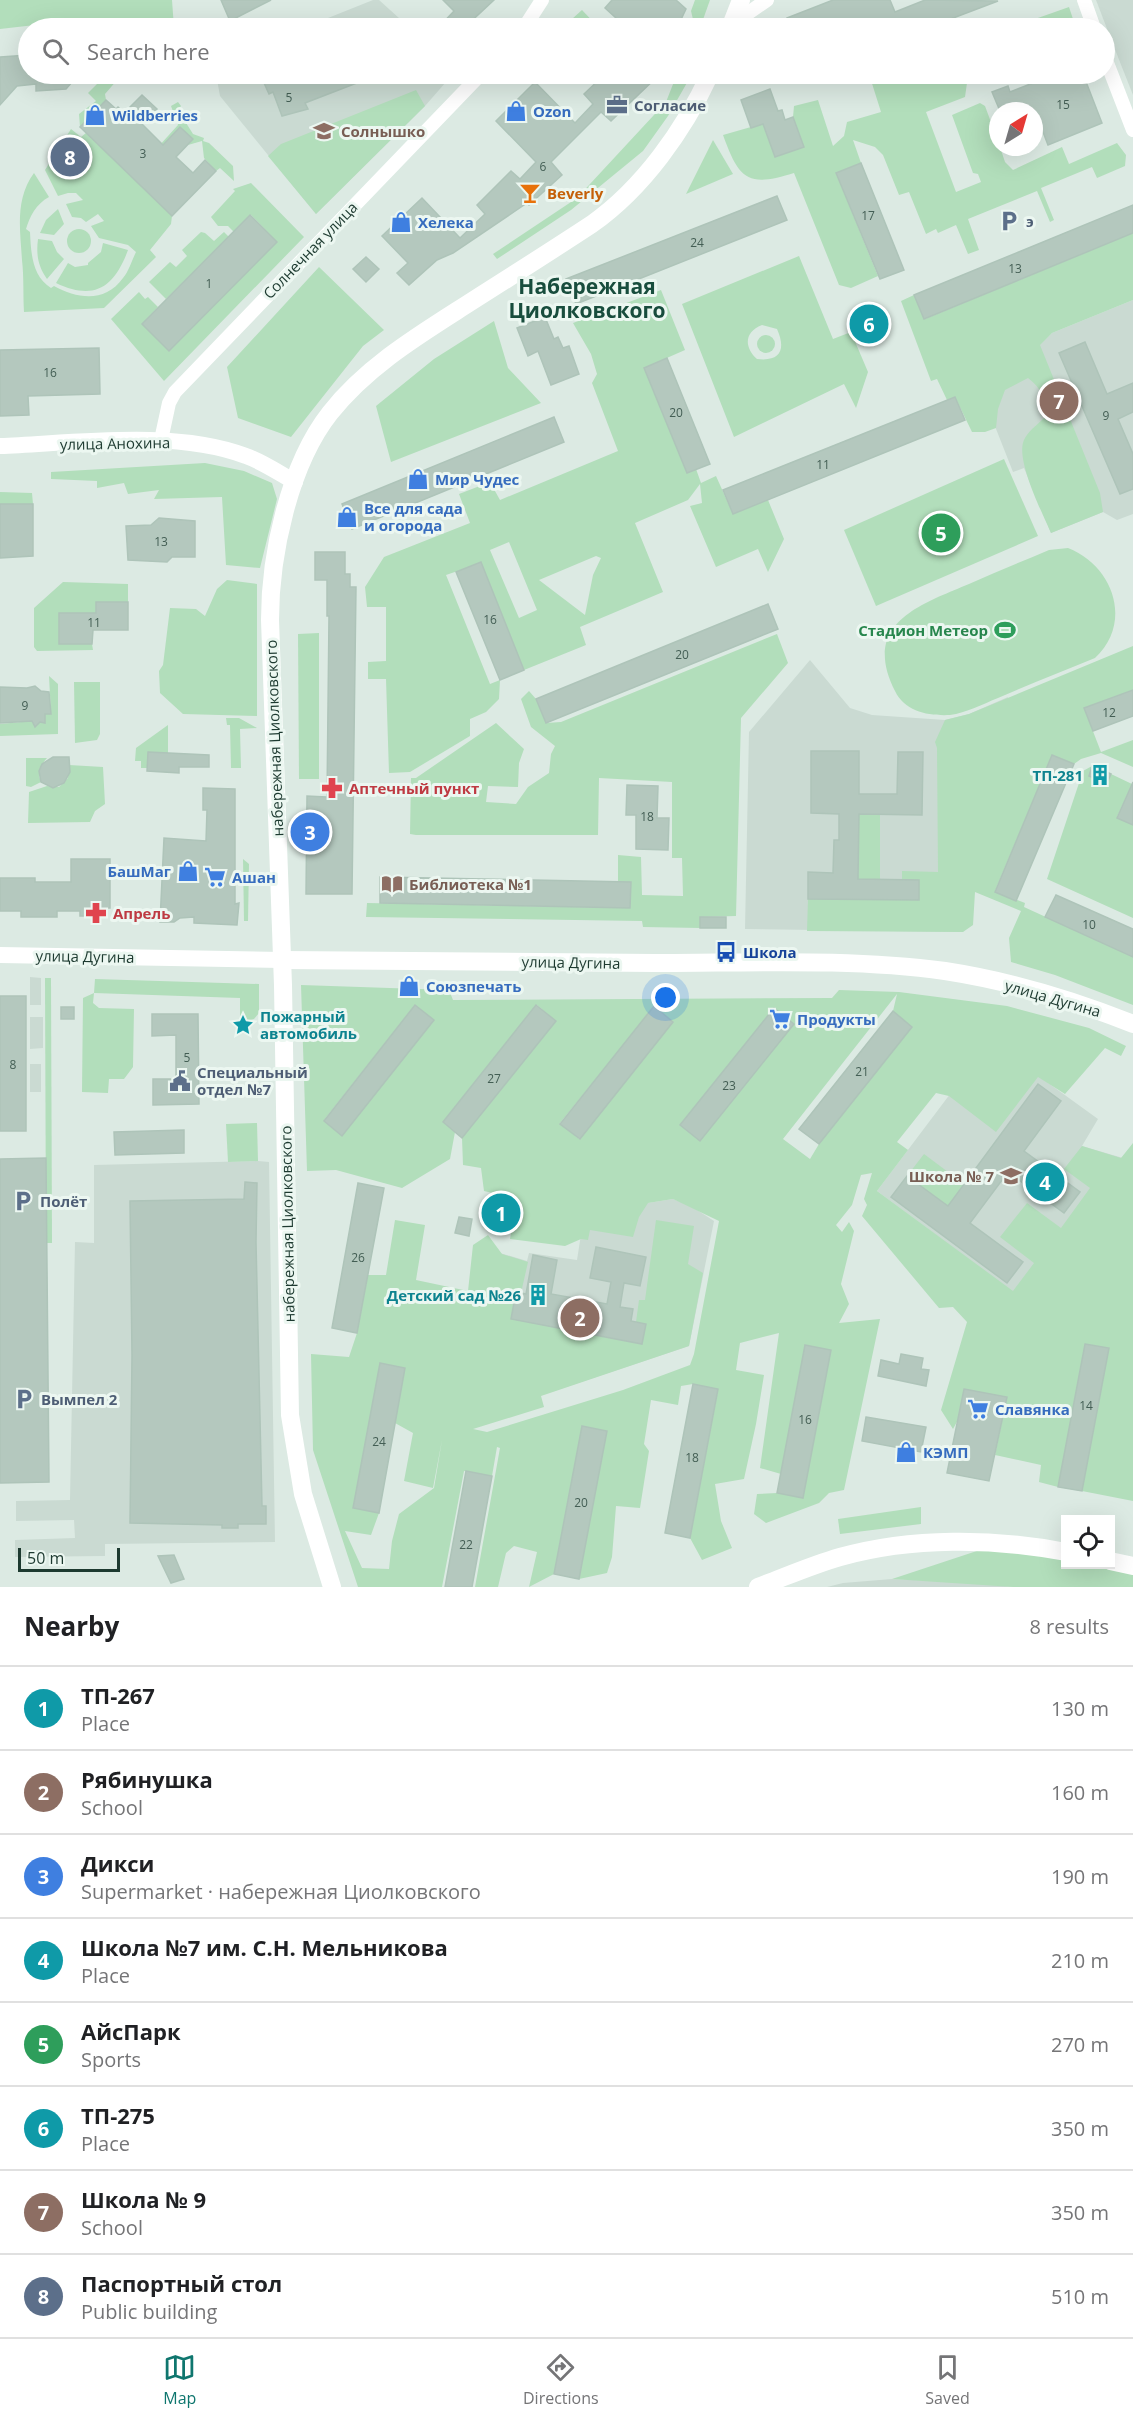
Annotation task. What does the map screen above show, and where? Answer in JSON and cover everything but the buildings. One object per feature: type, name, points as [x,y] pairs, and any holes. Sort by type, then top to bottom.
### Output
[{"type":"main road","points":[[734,18],[741,0]]},
{"type":"main road","name":"набережная Циолковского","points":[[332,1587],[303,1494],[290,1415],[287,1161],[270,605],[280,530],[295,482],[323,423],[346,394],[371,371],[415,337],[592,224],[628,193],[667,146],[705,84]]},
{"type":"main road","name":"улица Дугина","points":[[282,960],[795,963],[914,968],[947,972],[1028,989],[1086,1006],[1133,1024]]},
{"type":"main road","points":[[758,1587],[842,1557],[914,1545],[951,1542],[998,1544],[1061,1552]]},
{"type":"main road","points":[[1115,1562],[1133,1566]]},
{"type":"street","points":[[530,18],[542,0]]},
{"type":"street","points":[[742,18],[767,0]]},
{"type":"street","points":[[1084,0],[1090,18]]},
{"type":"street","points":[[1115,83],[1133,130]]},
{"type":"street","name":"Солнечная улица","points":[[161,440],[169,403],[175,392],[471,84]]},
{"type":"street","name":"улица Анохина","points":[[0,446],[161,440],[204,445],[245,456],[295,482]]},
{"type":"street","name":"улица Дугина","points":[[0,955],[282,960]]},
{"type":"shaded area","points":[[373,0],[379,0],[399,18],[328,18]]},
{"type":"shaded area","points":[[1096,0],[1133,0],[1133,95],[1115,50],[1115,18],[1103,18]]},
{"type":"shaded area","name":"Солнышко","points":[[218,84],[444,84],[316,214],[220,96]]},
{"type":"shaded area","points":[[1133,300],[1133,514],[1117,520],[1103,512],[1051,533],[1024,468],[1013,472],[974,373],[1034,350],[1052,333]]},
{"type":"shaded area","points":[[810,660],[850,708],[872,715],[945,720],[969,714],[1008,697],[966,867],[963,932],[745,929],[749,732]]},
{"type":"shaded area","points":[[30,977],[41,978],[41,1005],[30,1005]]},
{"type":"shaded area","points":[[30,1017],[43,1017],[43,1048],[30,1049]]},
{"type":"shaded area","name":"Школа № 7","points":[[990,1041],[1098,1119],[1082,1146],[1133,1161],[1021,1298],[877,1191]]},
{"type":"shaded area","points":[[30,1064],[41,1064],[41,1092],[30,1092]]},
{"type":"shaded area","points":[[269,1162],[275,1542],[105,1544],[105,1556],[15,1557],[15,1540],[75,1538],[74,1520],[16,1521],[16,1501],[70,1500],[75,1242],[94,1243],[94,1165]]},
{"type":"shaded area","points":[[588,1190],[648,1203],[673,1199],[691,1206],[714,1221],[689,1346],[524,1401],[473,1245],[527,1261],[529,1253],[577,1260]]},
{"type":"shaded area","points":[[892,1579],[1013,1587],[827,1587],[843,1583]]},
{"type":"green space","points":[[0,0],[172,0],[173,18],[18,18],[18,27],[0,29]]},
{"type":"green space","points":[[695,0],[710,0],[704,18],[693,18],[691,11]]},
{"type":"green space","points":[[1069,7],[1073,18],[1038,18]]},
{"type":"green space","points":[[582,10],[590,18],[573,18]]},
{"type":"green space","points":[[97,84],[114,84],[105,94],[106,100],[80,127],[79,114],[96,101],[88,93]]},
{"type":"green space","points":[[673,84],[686,84],[668,116],[643,151],[571,210],[497,259],[493,254],[577,198],[666,102]]},
{"type":"green space","points":[[872,84],[967,84],[965,97],[926,112],[956,192],[981,182],[978,174],[973,173],[952,115],[980,103],[985,106],[989,117],[989,156],[1003,156],[1005,162],[1013,170],[1062,147],[1069,164],[1117,143],[1126,155],[1125,166],[1097,178],[1092,167],[1041,188],[1054,220],[1050,222],[1037,191],[968,219],[979,250],[968,254],[956,225],[938,233],[936,229],[926,234],[909,192],[899,195],[883,155],[875,147],[853,140],[861,163],[836,173],[878,276],[851,288],[839,285],[794,173],[765,180],[747,176],[734,162],[723,135],[765,123],[765,129],[776,157],[803,147],[793,117],[794,106],[818,100],[833,146],[844,136],[847,122],[881,112]]},
{"type":"green space","points":[[416,90],[425,106],[316,214],[268,156],[281,144]]},
{"type":"green space","points":[[178,102],[181,106],[178,110],[193,134],[204,138],[203,141],[209,143],[233,166],[234,181],[220,168],[216,171],[204,158],[202,141],[188,145],[193,139],[180,127],[159,149],[158,147],[178,125],[171,106]]},
{"type":"green space","points":[[71,129],[81,137],[86,133],[172,216],[171,224],[150,250],[156,257],[104,308],[24,312],[20,215],[24,193],[34,173],[49,197],[34,211],[26,229],[30,232],[36,271],[51,288],[54,286],[82,296],[108,292],[125,275],[136,252],[128,245],[99,238],[91,226],[104,221],[98,214],[86,222],[81,218],[72,217],[66,204],[83,200],[76,193],[58,196],[45,170]]},
{"type":"green space","points":[[713,140],[733,174],[686,194]]},
{"type":"green space","points":[[251,183],[304,237],[164,381],[111,319],[139,292],[158,307],[142,324],[169,350],[277,242],[251,215],[234,232],[228,226],[218,226],[211,217],[235,191],[233,189]]},
{"type":"green space","points":[[58,209],[64,224],[54,235],[40,233],[46,220]]},
{"type":"green space","points":[[79,229],[87,233],[91,241],[87,249],[79,253],[71,249],[67,241],[71,233]]},
{"type":"green space","points":[[201,232],[214,241],[224,232],[229,237],[166,299],[149,282],[170,262],[176,267],[187,256],[182,250]]},
{"type":"green space","points":[[1133,233],[1133,300],[1052,333],[1040,345],[1100,493],[1103,512],[1051,533],[1030,485],[1023,458],[1022,446],[1025,438],[1048,414],[1044,398],[1039,390],[1028,378],[1005,390],[998,409],[996,428],[985,432],[972,432],[955,397],[947,400],[937,379],[931,381],[901,301],[914,295],[925,319]]},
{"type":"green space","points":[[38,239],[52,241],[57,252],[64,259],[47,279],[38,260]]},
{"type":"green space","points":[[103,243],[128,250],[116,274],[109,282],[101,288],[81,291],[56,283],[68,263],[75,267],[88,265],[101,252]]},
{"type":"green space","points":[[799,256],[833,339],[851,332],[868,372],[856,408],[844,384],[734,437],[682,304]],"holes":[[[762,325],[777,329],[781,343],[779,353],[772,358],[757,359],[748,345],[749,336]]]},
{"type":"green space","points":[[319,267],[384,330],[363,346],[291,437],[238,418],[227,367]]},
{"type":"green space","points":[[661,290],[685,350],[644,368],[687,473],[696,469],[701,483],[716,476],[733,514],[768,500],[784,539],[768,572],[758,549],[716,567],[690,506],[702,503],[700,484],[688,500],[635,523],[663,592],[580,627],[586,645],[524,670],[481,563],[446,575],[490,684],[500,680],[499,699],[486,712],[470,719],[470,736],[410,772],[389,773],[386,679],[368,679],[368,662],[386,661],[386,607],[367,607],[365,587],[384,557],[470,523],[459,494],[490,482],[500,500],[618,451],[592,383],[597,374],[591,354],[573,323]],"holes":[[[509,542],[537,610],[519,618],[490,550]],[[596,556],[601,558],[593,575],[585,615],[539,580]]]},
{"type":"green space","points":[[494,321],[508,368],[541,403],[391,462],[376,406],[434,359]]},
{"type":"green space","points":[[766,335],[772,338],[775,344],[772,350],[766,353],[760,350],[757,344],[760,338]]},
{"type":"green space","points":[[1004,459],[1038,536],[876,606],[844,530]]},
{"type":"green space","points":[[205,463],[244,471],[272,483],[277,499],[260,568],[226,565],[222,497],[154,499],[159,490],[128,494],[124,483],[97,488],[97,481],[51,479],[51,472]]},
{"type":"green space","points":[[0,492],[32,493],[33,504],[0,504]]},
{"type":"green space","name":"Стадион Метеор","points":[[1068,548],[1084,556],[1097,568],[1107,581],[1113,597],[1115,613],[1113,629],[1107,644],[1095,658],[956,714],[934,715],[918,711],[899,698],[886,668],[885,649],[890,633],[900,620],[915,609],[950,592],[1049,550]]},
{"type":"green space","points":[[227,580],[257,584],[257,716],[183,714],[160,693],[159,671],[163,665],[170,608],[196,609],[205,616],[217,589]]},
{"type":"green space","points":[[63,582],[128,584],[128,602],[96,602],[96,613],[59,644],[92,644],[93,650],[37,651],[34,647],[34,608]]},
{"type":"green space","points":[[319,633],[319,779],[299,779],[298,634]]},
{"type":"green space","points":[[777,634],[788,663],[741,718],[736,916],[700,917],[700,928],[643,927],[642,921],[366,917],[367,903],[630,908],[631,882],[618,882],[618,855],[641,857],[642,895],[683,896],[682,858],[672,858],[672,782],[599,778],[598,835],[416,835],[410,834],[411,778],[416,778],[496,723],[524,749],[519,763],[518,787],[488,786],[486,802],[516,804],[528,787],[549,773],[551,754],[555,746],[531,727],[521,699],[529,691],[536,699],[546,723],[561,722]]},
{"type":"green space","points":[[1133,646],[1133,690],[1084,708],[1101,752],[1133,740],[1133,767],[1101,753],[1081,759],[1074,764],[1052,755],[995,891],[1025,903],[1024,907],[1133,957],[1133,1005],[1055,975],[1011,962],[1009,938],[1021,911],[975,892],[973,925],[963,932],[807,931],[808,899],[902,880],[902,871],[938,872],[937,748],[935,742],[945,720],[969,714]]},
{"type":"green space","points":[[49,676],[58,684],[58,734],[0,736],[0,724],[32,721],[37,725],[40,722],[45,723],[45,714],[51,714]]},
{"type":"green space","points":[[74,682],[100,682],[100,734],[97,740],[75,743]]},
{"type":"green space","points":[[226,718],[239,718],[257,728],[240,729],[241,768],[231,768],[230,725],[227,725]]},
{"type":"green space","points":[[168,725],[168,753],[147,768],[141,768],[141,761],[135,761],[136,748]]},
{"type":"green space","points":[[26,758],[47,758],[40,769],[41,782],[31,787],[26,786]]},
{"type":"green space","points":[[69,765],[103,767],[105,804],[95,811],[90,822],[28,823],[29,792],[47,786],[59,787],[68,778]]},
{"type":"green space","points":[[1092,766],[1089,776],[1107,783],[1111,774],[1132,784],[1117,817],[1133,825],[1133,918],[1047,879],[1083,771]]},
{"type":"green space","points":[[859,814],[880,815],[880,880],[858,879]]},
{"type":"green space","points":[[243,859],[249,864],[248,921],[244,921]]},
{"type":"green space","points":[[45,978],[51,978],[52,1243],[46,1243]]},
{"type":"green space","points":[[95,979],[259,984],[259,1013],[254,1019],[240,1022],[240,998],[94,993]]},
{"type":"green space","points":[[301,985],[449,990],[453,1000],[832,998],[839,990],[899,992],[1007,1006],[1089,1028],[1126,1046],[1121,1056],[1105,1048],[1065,1094],[1038,1077],[996,1132],[949,1096],[936,1093],[897,1142],[908,1150],[877,1191],[1013,1291],[1034,1263],[1000,1237],[1027,1203],[1061,1228],[1090,1188],[1064,1169],[1082,1146],[1121,1158],[1133,1143],[1133,1501],[1082,1491],[1109,1348],[1085,1344],[1058,1487],[1039,1482],[1041,1465],[995,1455],[1007,1397],[958,1420],[953,1429],[941,1410],[967,1322],[953,1307],[939,1308],[862,1216],[867,1205],[864,1199],[872,1173],[861,1175],[852,1205],[836,1225],[842,1232],[849,1222],[854,1231],[841,1284],[849,1304],[839,1323],[880,1319],[844,1490],[829,1493],[819,1503],[766,1523],[754,1514],[757,1494],[777,1493],[803,1498],[781,1474],[760,1468],[779,1333],[740,1343],[736,1370],[764,1375],[744,1479],[715,1484],[721,1521],[732,1548],[702,1560],[690,1538],[718,1390],[693,1384],[681,1386],[678,1405],[651,1400],[644,1444],[649,1451],[640,1508],[616,1506],[612,1557],[607,1573],[579,1579],[607,1431],[582,1426],[554,1574],[529,1587],[537,1552],[514,1546],[506,1553],[498,1587],[475,1587],[500,1448],[497,1447],[492,1476],[464,1471],[442,1587],[358,1587],[313,1450],[311,1354],[349,1357],[357,1333],[368,1275],[386,1275],[395,1220],[425,1225],[416,1280],[468,1291],[473,1245],[488,1235],[502,1254],[528,1262],[521,1293],[516,1293],[512,1319],[642,1344],[646,1324],[636,1322],[639,1300],[645,1300],[656,1220],[694,1226],[688,1264],[703,1273],[689,1346],[541,1396],[544,1407],[473,1429],[487,1432],[623,1390],[690,1365],[719,1221],[673,1199],[648,1203],[639,1217],[633,1237],[590,1230],[588,1240],[581,1239],[565,1246],[510,1239],[517,1199],[484,1191],[481,1168],[463,1165],[462,1138],[556,1021],[537,1005],[443,1122],[455,1132],[450,1159],[402,1188],[336,1170],[307,1171]],"holes":[[[897,994],[893,1011],[912,1027],[819,1144],[810,1159],[783,1139]],[[415,1005],[434,1020],[342,1135],[324,1120]],[[654,1007],[673,1022],[579,1139],[560,1123]],[[380,1363],[405,1368],[395,1423],[413,1433],[404,1481],[433,1488],[442,1440],[434,1488],[399,1514],[392,1541],[389,1569],[362,1568],[345,1531],[371,1535],[379,1513],[353,1508]]]},
{"type":"green space","points":[[94,993],[93,1003],[99,1008],[134,1009],[133,1067],[124,1079],[109,1079],[108,1093],[82,1092],[83,998]]},
{"type":"green space","points":[[257,1123],[258,1161],[228,1162],[226,1124]]},
{"type":"green space","points":[[924,1154],[964,1184],[948,1206],[907,1176]]},
{"type":"green space","points":[[921,1507],[921,1524],[840,1534],[838,1519]]},
{"type":"green space","points":[[998,1544],[1061,1552],[1061,1569],[1115,1569],[1115,1565],[1133,1566],[1133,1587],[1013,1587],[892,1579]]},
{"type":"place","name":"Согласие","points":[[617,105]]},
{"type":"place","name":"Ozon","points":[[516,111]]},
{"type":"place","name":"Wildberries","points":[[95,115]]},
{"type":"place","name":"Солнышко","points":[[324,131]]},
{"type":"place","name":"Паспортный стол","points":[[70,157]]},
{"type":"place","name":"Beverly","points":[[530,193]]},
{"type":"place","name":"э","points":[[1009,221]]},
{"type":"place","name":"Хелека","points":[[401,222]]},
{"type":"place","name":"ТП-275","points":[[869,324]]},
{"type":"place","name":"Школа № 9","points":[[1059,401]]},
{"type":"place","name":"Мир Чудес","points":[[418,479]]},
{"type":"place","name":"Все для сада и огорода","points":[[347,517]]},
{"type":"place","name":"АйсПарк","points":[[941,533]]},
{"type":"place","name":"Стадион Метеор","points":[[1005,630]]},
{"type":"place","name":"ТП-281","points":[[1100,775]]},
{"type":"place","name":"Аптечный пункт","points":[[332,788]]},
{"type":"place","name":"Дикси","points":[[310,832]]},
{"type":"place","name":"БашМаг","points":[[188,871]]},
{"type":"place","name":"Ашан","points":[[215,877]]},
{"type":"place","name":"Библиотека №1","points":[[392,884]]},
{"type":"place","name":"Апрель","points":[[96,913]]},
{"type":"place","name":"Школа","points":[[726,952]]},
{"type":"place","name":"Союзпечать","points":[[409,986]]},
{"type":"place","name":"Продукты","points":[[780,1019]]},
{"type":"place","name":"Пожарный автомобиль","points":[[243,1025]]},
{"type":"place","name":"Специальный отдел №7","points":[[180,1081]]},
{"type":"place","name":"Школа № 7","points":[[1011,1176]]},
{"type":"place","name":"Школа №7 им. С.Н. Мельникова","points":[[1045,1182]]},
{"type":"place","name":"Полёт","points":[[23,1201]]},
{"type":"place","name":"ТП-267","points":[[501,1213]]},
{"type":"place","name":"Детский сад №26","points":[[538,1295]]},
{"type":"place","name":"Рябинушка","points":[[580,1318]]},
{"type":"place","name":"Вымпел 2","points":[[24,1399]]},
{"type":"place","name":"Славянка","points":[[978,1409]]},
{"type":"place","name":"КЭМП","points":[[906,1452]]},
{"type":"district","name":"Набережная Циолковского","points":[[587,298]]}]
